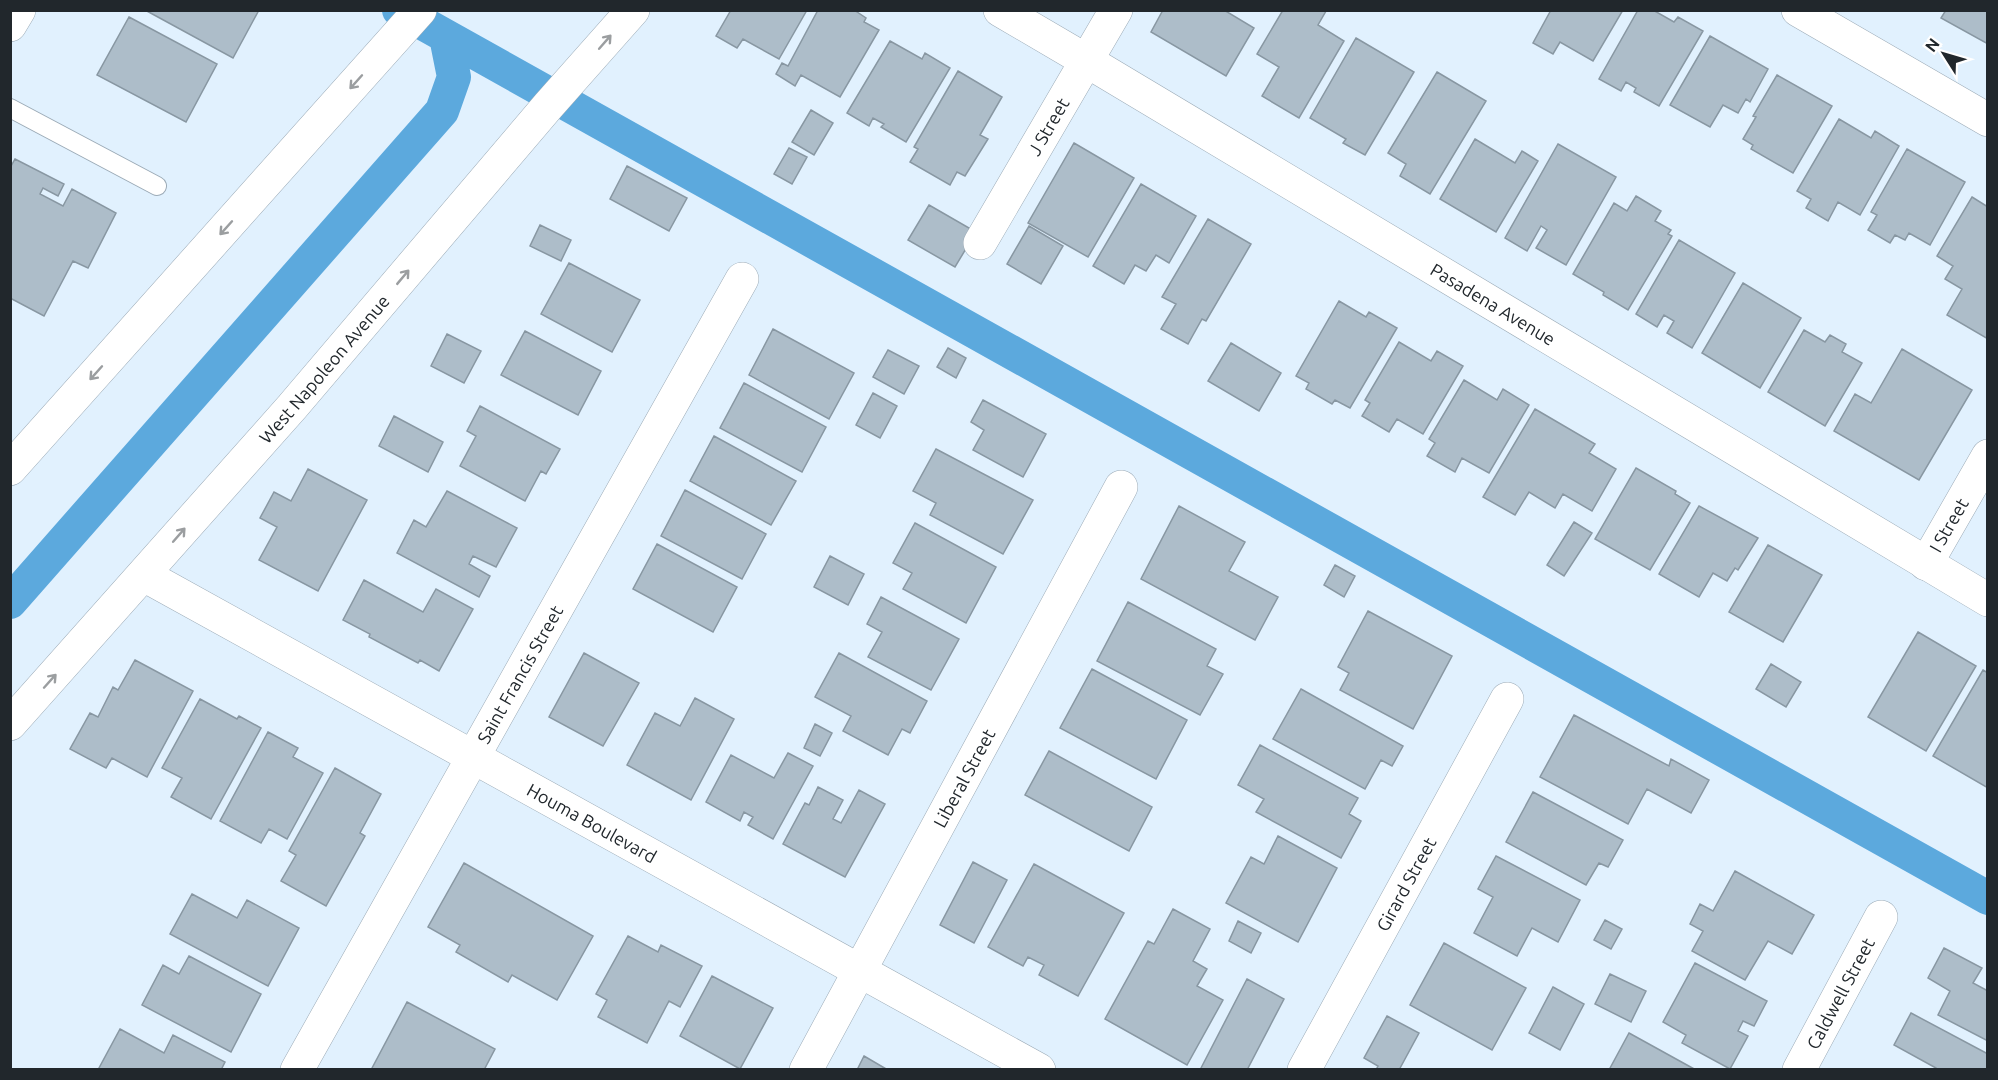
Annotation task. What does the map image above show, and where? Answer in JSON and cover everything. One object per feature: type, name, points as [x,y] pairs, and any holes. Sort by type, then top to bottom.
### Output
[{"type":"street","points":[[10,25],[19,10]]},
{"type":"street","points":[[10,469],[420,10]]},
{"type":"street","name":"West Napoleon Avenue","points":[[10,724],[292,407],[548,106],[633,10]]},
{"type":"street","name":"Pasadena Avenue","points":[[999,10],[1988,600]]},
{"type":"street","name":"J Street","points":[[980,243],[1116,10]]},
{"type":"street","points":[[1798,10],[1988,120]]},
{"type":"street","name":"Saint Francis Street","points":[[297,1070],[742,279]]},
{"type":"street","name":"I Street","points":[[1926,564],[1988,456]]},
{"type":"street","name":"Liberal Street","points":[[806,1070],[1121,487]]},
{"type":"street","name":"Houma Boulevard","points":[[144,575],[1039,1070]]},
{"type":"street","name":"Girard Street","points":[[1304,1070],[1507,699]]},
{"type":"street","name":"Caldwell Street","points":[[1799,1070],[1881,916]]},
{"type":"lane","points":[[10,108],[157,186]]},
{"type":"building","points":[[145,10],[259,10],[233,58]]},
{"type":"building","points":[[731,10],[807,10],[779,59],[743,39],[737,48],[716,36]]},
{"type":"building","points":[[818,10],[854,10],[866,18],[864,22],[879,30],[840,97],[801,75],[795,86],[776,74],[782,63],[788,66]]},
{"type":"building","points":[[1163,10],[1224,10],[1254,28],[1226,76],[1151,32]]},
{"type":"building","points":[[1283,10],[1326,11],[1318,25],[1344,41],[1299,118],[1262,96],[1279,67],[1257,54]]},
{"type":"building","points":[[1551,10],[1623,10],[1593,61],[1560,42],[1553,54],[1533,43]]},
{"type":"building","points":[[1638,10],[1653,10],[1674,22],[1678,17],[1703,31],[1659,106],[1634,92],[1636,88],[1626,82],[1621,91],[1599,79]]},
{"type":"building","points":[[1946,10],[1988,10],[1988,44],[1941,18]]},
{"type":"building","points":[[129,17],[217,64],[186,122],[97,75]]},
{"type":"building","points":[[1710,36],[1768,69],[1750,102],[1746,99],[1738,113],[1723,105],[1710,127],[1670,105]]},
{"type":"building","points":[[1356,38],[1414,72],[1365,155],[1343,143],[1346,139],[1310,118]]},
{"type":"building","points":[[890,41],[922,59],[925,53],[950,68],[906,142],[881,127],[884,124],[873,118],[869,126],[847,113]]},
{"type":"building","points":[[958,71],[1002,97],[980,135],[988,139],[965,176],[957,172],[950,185],[910,162],[918,149],[914,147]]},
{"type":"building","points":[[1437,72],[1486,101],[1430,194],[1400,176],[1406,164],[1388,153]]},
{"type":"building","points":[[1777,75],[1832,106],[1793,173],[1751,149],[1753,145],[1743,139],[1756,117],[1753,116]]},
{"type":"building","points":[[811,110],[833,123],[814,155],[792,142]]},
{"type":"building","points":[[1839,119],[1871,138],[1875,131],[1899,146],[1860,215],[1838,202],[1828,221],[1806,208],[1811,199],[1797,191]]},
{"type":"building","points":[[1475,139],[1515,163],[1522,151],[1538,161],[1496,232],[1440,199]]},
{"type":"building","points":[[1074,143],[1134,178],[1088,257],[1028,223]]},
{"type":"building","points":[[1558,144],[1616,177],[1566,265],[1536,248],[1547,230],[1541,226],[1527,251],[1505,238]]},
{"type":"building","points":[[789,148],[807,157],[792,184],[774,174]]},
{"type":"building","points":[[1907,149],[1965,182],[1930,245],[1909,233],[1905,240],[1895,235],[1890,243],[1868,230],[1877,215],[1871,212]]},
{"type":"building","points":[[15,159],[64,184],[58,196],[43,188],[40,194],[63,206],[72,189],[116,213],[88,268],[73,261],[44,316],[10,298],[10,168]]},
{"type":"building","points":[[627,166],[687,198],[669,231],[610,199]]},
{"type":"building","points":[[1141,184],[1196,216],[1169,263],[1156,255],[1146,271],[1135,265],[1124,284],[1093,266]]},
{"type":"building","points":[[1636,196],[1661,211],[1655,221],[1671,230],[1668,234],[1672,236],[1628,310],[1603,295],[1604,292],[1573,274],[1614,203],[1627,211]]},
{"type":"building","points":[[1972,197],[1988,207],[1988,339],[1947,315],[1962,289],[1945,279],[1953,266],[1937,256]]},
{"type":"building","points":[[929,205],[976,232],[955,267],[908,240]]},
{"type":"building","points":[[1208,219],[1251,244],[1206,321],[1202,319],[1188,344],[1161,329],[1176,304],[1162,297]]},
{"type":"building","points":[[540,225],[571,240],[561,261],[530,246]]},
{"type":"building","points":[[1029,226],[1063,246],[1041,284],[1007,264]]},
{"type":"building","points":[[1679,240],[1735,273],[1692,348],[1667,333],[1674,321],[1664,315],[1657,327],[1636,314]]},
{"type":"building","points":[[569,263],[640,300],[612,352],[541,314]]},
{"type":"building","points":[[1743,283],[1801,318],[1760,388],[1702,353]]},
{"type":"building","points":[[1339,301],[1366,317],[1369,312],[1397,328],[1350,408],[1335,400],[1332,404],[1306,389],[1309,383],[1296,376]]},
{"type":"building","points":[[773,329],[854,373],[829,419],[749,375]]},
{"type":"building","points":[[1804,330],[1825,342],[1830,335],[1846,344],[1842,352],[1862,363],[1825,426],[1768,392]]},
{"type":"building","points":[[525,331],[601,371],[578,415],[501,375]]},
{"type":"building","points":[[447,334],[481,351],[464,383],[431,366]]},
{"type":"building","points":[[1399,342],[1431,361],[1437,351],[1463,366],[1423,434],[1397,419],[1389,432],[1362,416],[1370,403],[1365,400]]},
{"type":"building","points":[[1231,343],[1281,373],[1259,411],[1208,381]]},
{"type":"building","points":[[948,348],[966,358],[956,378],[937,367]]},
{"type":"building","points":[[1902,349],[1972,390],[1919,480],[1834,431],[1855,394],[1871,403]]},
{"type":"building","points":[[888,350],[919,366],[904,394],[873,377]]},
{"type":"building","points":[[1464,380],[1497,400],[1503,389],[1529,405],[1489,473],[1462,458],[1455,472],[1427,456],[1435,443],[1429,439]]},
{"type":"building","points":[[744,383],[826,427],[802,472],[720,428]]},
{"type":"building","points":[[873,393],[897,406],[880,438],[856,425]]},
{"type":"building","points":[[983,400],[1046,434],[1023,477],[973,450],[984,430],[971,422]]},
{"type":"building","points":[[480,406],[560,449],[546,474],[541,471],[525,501],[460,466],[476,436],[467,431]]},
{"type":"building","points":[[1535,409],[1595,444],[1589,453],[1616,469],[1592,511],[1563,494],[1555,508],[1529,492],[1515,515],[1483,497]]},
{"type":"building","points":[[394,416],[443,442],[428,472],[379,446]]},
{"type":"building","points":[[714,436],[796,481],[771,525],[690,481]]},
{"type":"building","points":[[936,449],[1033,500],[1003,554],[930,515],[936,503],[913,491]]},
{"type":"building","points":[[1636,468],[1676,491],[1675,494],[1690,503],[1650,570],[1595,539]]},
{"type":"building","points":[[308,469],[367,500],[318,591],[259,560],[277,527],[260,518],[274,492],[291,501]]},
{"type":"building","points":[[685,490],[766,534],[742,579],[661,536]]},
{"type":"building","points":[[447,491],[517,528],[496,567],[473,556],[469,564],[490,576],[479,597],[397,553],[414,520],[426,527]]},
{"type":"building","points":[[1179,506],[1245,542],[1229,571],[1278,597],[1255,640],[1141,579]]},
{"type":"building","points":[[1699,506],[1758,538],[1738,570],[1735,568],[1727,581],[1713,573],[1699,597],[1659,574]]},
{"type":"building","points":[[1574,522],[1592,533],[1564,576],[1547,565]]},
{"type":"building","points":[[915,523],[996,567],[966,623],[903,589],[912,573],[893,563]]},
{"type":"building","points":[[657,544],[737,587],[713,632],[633,589]]},
{"type":"building","points":[[1768,545],[1822,575],[1783,642],[1729,612]]},
{"type":"building","points":[[830,556],[864,574],[848,605],[814,587]]},
{"type":"building","points":[[1335,565],[1355,576],[1344,597],[1324,585]]},
{"type":"building","points":[[364,580],[423,612],[436,589],[473,609],[439,671],[420,660],[418,663],[369,637],[370,634],[343,620]]},
{"type":"building","points":[[881,597],[959,639],[931,690],[868,657],[882,632],[867,624]]},
{"type":"building","points":[[1128,602],[1216,649],[1207,666],[1223,674],[1200,715],[1097,661]]},
{"type":"building","points":[[1368,611],[1452,656],[1413,729],[1340,690],[1349,673],[1338,667]]},
{"type":"building","points":[[1918,632],[1976,666],[1926,751],[1868,717]]},
{"type":"building","points":[[584,653],[639,683],[603,746],[549,717]]},
{"type":"building","points":[[839,653],[927,701],[910,733],[902,729],[888,755],[843,731],[851,716],[815,697]]},
{"type":"building","points":[[135,660],[193,691],[147,777],[112,758],[106,768],[70,749],[90,713],[98,717],[113,687],[118,690]]},
{"type":"building","points":[[1771,664],[1801,682],[1786,707],[1756,689]]},
{"type":"building","points":[[1092,669],[1187,720],[1156,779],[1060,728]]},
{"type":"building","points":[[1983,670],[1988,673],[1988,788],[1933,756]]},
{"type":"building","points":[[1301,689],[1403,746],[1392,766],[1381,760],[1365,789],[1273,739]]},
{"type":"building","points":[[695,698],[734,719],[691,800],[627,765],[655,713],[680,726]]},
{"type":"building","points":[[200,699],[237,719],[239,716],[261,728],[211,819],[171,797],[182,778],[162,768]]},
{"type":"building","points":[[1574,715],[1669,766],[1671,759],[1709,780],[1691,813],[1647,789],[1628,824],[1540,777]]},
{"type":"building","points":[[815,724],[832,733],[820,756],[804,748]]},
{"type":"building","points":[[268,732],[298,748],[293,757],[323,773],[287,839],[269,829],[261,843],[220,821]]},
{"type":"building","points":[[1260,745],[1358,798],[1349,814],[1361,821],[1341,858],[1256,812],[1264,799],[1238,785]]},
{"type":"building","points":[[1049,751],[1152,807],[1129,851],[1025,795]]},
{"type":"building","points":[[788,753],[813,766],[773,839],[748,825],[753,817],[744,812],[740,821],[706,802],[731,755],[774,778]]},
{"type":"building","points":[[335,768],[381,794],[360,833],[365,836],[326,906],[281,881],[296,855],[289,851]]},
{"type":"building","points":[[818,787],[843,800],[833,819],[841,823],[859,790],[885,804],[845,877],[783,844],[805,803],[809,805]]},
{"type":"building","points":[[1533,792],[1623,840],[1608,867],[1599,863],[1586,885],[1506,842]]},
{"type":"building","points":[[1278,836],[1337,868],[1298,942],[1226,903],[1251,857],[1264,864]]},
{"type":"building","points":[[1496,856],[1580,900],[1558,942],[1532,928],[1517,956],[1474,933],[1493,897],[1478,889]]},
{"type":"building","points":[[973,862],[1007,880],[974,943],[940,925]]},
{"type":"building","points":[[464,863],[593,936],[557,1000],[512,975],[508,982],[456,952],[460,945],[428,927]]},
{"type":"building","points":[[1034,864],[1124,913],[1078,996],[1039,975],[1044,965],[1028,957],[1023,966],[988,947]]},
{"type":"building","points":[[1735,871],[1814,915],[1792,954],[1768,941],[1745,980],[1692,951],[1703,931],[1690,924],[1700,904],[1713,911]]},
{"type":"building","points":[[192,894],[237,918],[247,900],[299,928],[268,986],[170,934]]},
{"type":"building","points":[[1173,909],[1210,929],[1193,961],[1207,969],[1197,986],[1223,1000],[1187,1065],[1105,1019],[1148,941],[1154,944]]},
{"type":"building","points":[[1605,920],[1622,929],[1611,949],[1594,940]]},
{"type":"building","points":[[1238,921],[1261,933],[1251,953],[1229,941]]},
{"type":"building","points":[[628,936],[658,952],[661,945],[702,966],[680,1007],[669,1001],[647,1043],[598,1017],[607,1000],[596,994]]},
{"type":"building","points":[[1444,943],[1526,988],[1492,1050],[1410,1005]]},
{"type":"building","points":[[1944,948],[1982,968],[1973,983],[1988,991],[1988,1041],[1938,1015],[1950,991],[1928,978]]},
{"type":"building","points":[[189,956],[261,994],[231,1052],[142,1005],[163,965],[179,974]]},
{"type":"building","points":[[1695,963],[1767,1001],[1754,1026],[1743,1021],[1738,1031],[1748,1036],[1730,1069],[1682,1043],[1686,1035],[1663,1022]]},
{"type":"building","points":[[1610,974],[1646,991],[1631,1022],[1595,1004]]},
{"type":"building","points":[[712,976],[773,1008],[740,1069],[680,1036]]},
{"type":"building","points":[[1247,979],[1284,999],[1247,1070],[1200,1070]]},
{"type":"building","points":[[1553,987],[1584,1004],[1560,1050],[1529,1033]]},
{"type":"building","points":[[407,1002],[495,1049],[484,1070],[371,1070]]},
{"type":"building","points":[[1911,1013],[1988,1054],[1988,1070],[1936,1070],[1894,1045]]},
{"type":"building","points":[[1387,1016],[1419,1033],[1399,1070],[1376,1070],[1378,1066],[1364,1058]]},
{"type":"building","points":[[120,1029],[164,1053],[173,1035],[225,1062],[221,1070],[102,1070],[99,1068]]},
{"type":"building","points":[[1629,1033],[1696,1070],[1609,1070]]},
{"type":"building","points":[[864,1056],[888,1070],[857,1070]]},
{"type":"waterway","points":[[399,10],[1988,898]]},
{"type":"waterway","points":[[10,602],[442,111],[454,77],[446,37]]}]
